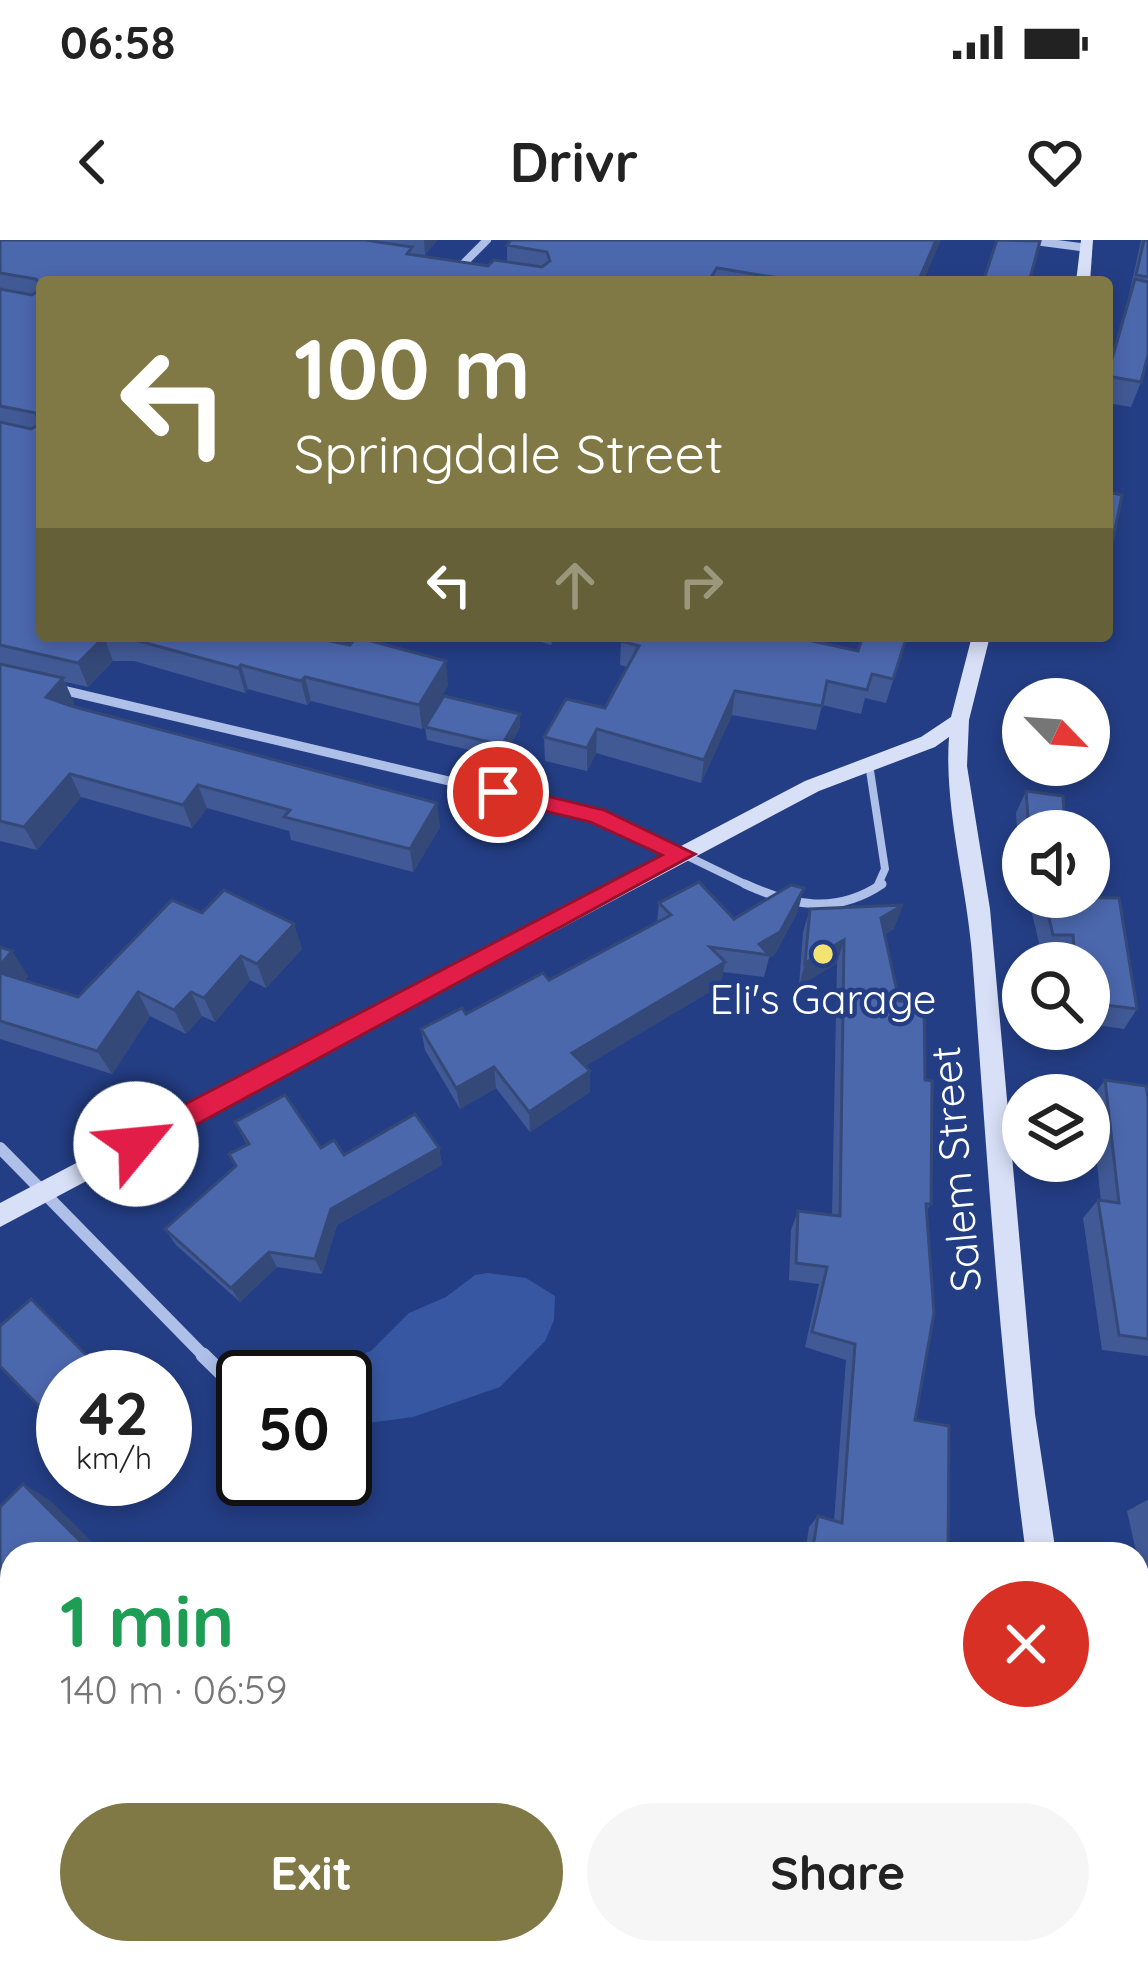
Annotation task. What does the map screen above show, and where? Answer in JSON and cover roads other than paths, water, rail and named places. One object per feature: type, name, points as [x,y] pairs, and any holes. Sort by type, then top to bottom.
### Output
[{"type":"main road","points":[[1084,276],[1088,244]]},
{"type":"main road","name":"Salem Street","points":[[980,642],[960,720],[957,766],[979,909],[1021,1414],[1039,1542]]},
{"type":"main road","points":[[0,1216],[812,786],[928,742],[960,720]]},
{"type":"street","points":[[458,269],[487,240]]},
{"type":"street","points":[[1027,240],[1088,244]]},
{"type":"street","points":[[435,265],[479,272]]},
{"type":"street","points":[[45,686],[589,814],[683,854]]},
{"type":"street","points":[[0,1148],[41,1195],[216,1367]]},
{"type":"lane","points":[[683,854],[797,904],[822,905],[868,895],[882,884],[885,869],[869,764]]},
{"type":"place","name":"Eli's Garage","points":[[823,954]]}]
